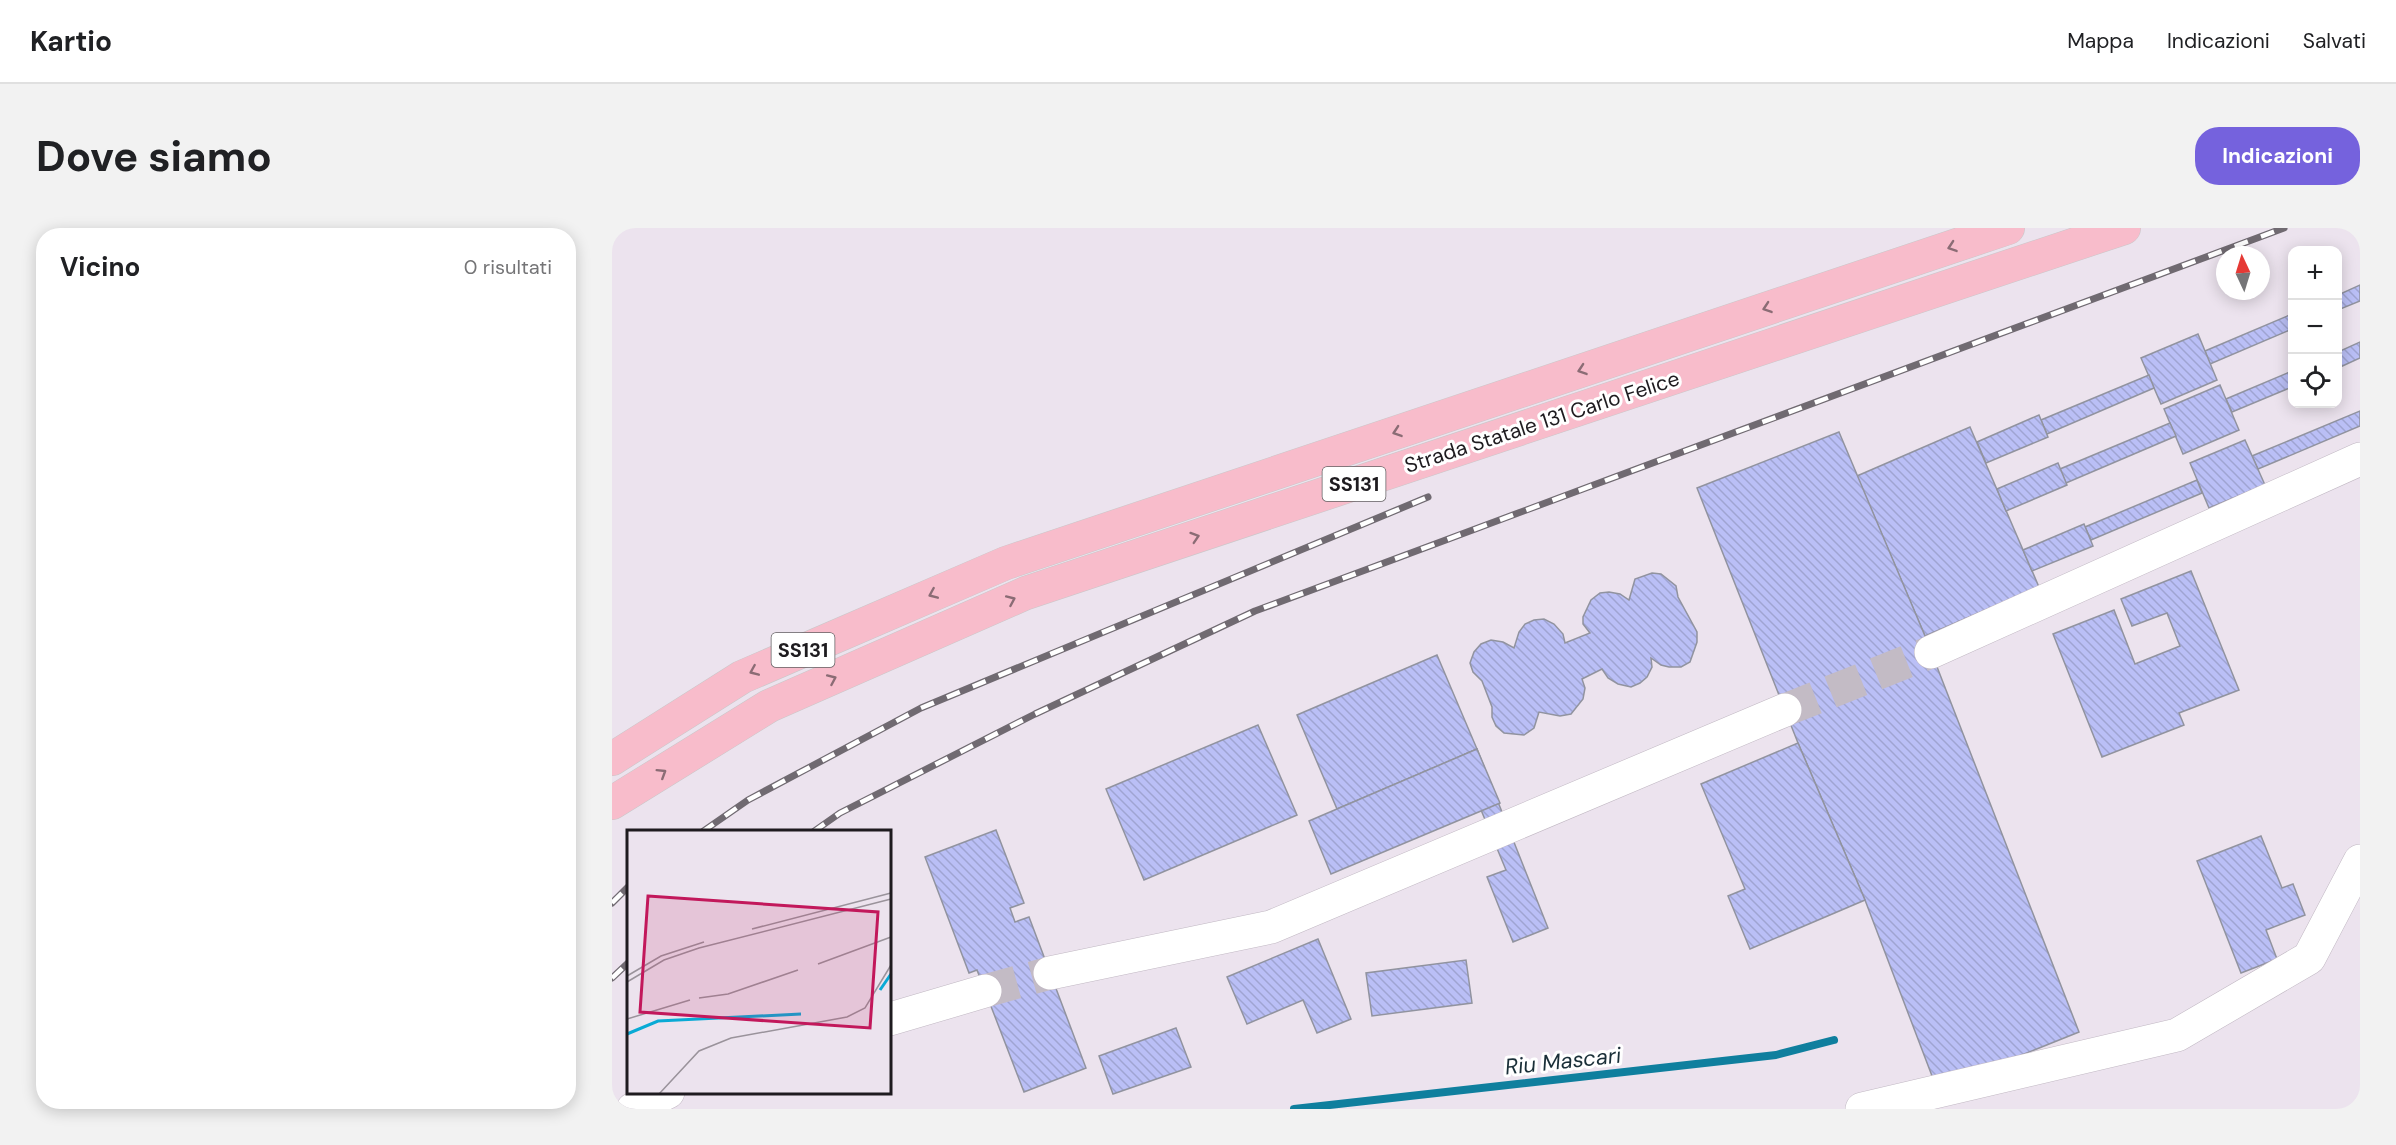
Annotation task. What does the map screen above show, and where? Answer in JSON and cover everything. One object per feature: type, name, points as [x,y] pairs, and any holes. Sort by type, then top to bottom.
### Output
[{"type":"highway","name":"Strada Statale 131 Carlo Felice","points":[[612,759],[742,677],[1006,563],[2008,228]]},
{"type":"highway","name":"Strada Statale 131 Carlo Felice","points":[[612,804],[769,706],[1026,593],[2124,228]]},
{"type":"lane","points":[[1931,652],[2357,461]]},
{"type":"lane","points":[[1050,973],[1271,927],[1785,710]]},
{"type":"lane","points":[[1862,1109],[2177,1035],[2309,958],[2360,861]]},
{"type":"lane","points":[[891,1019],[985,991]]},
{"type":"lane","points":[[633,1109],[664,1094]]},
{"type":"building","points":[[2360,285],[2360,301],[2342,308],[2342,293]]},
{"type":"building","points":[[2288,316],[2288,331],[2210,364],[2205,351]]},
{"type":"building","points":[[2198,334],[2217,380],[2161,404],[2141,358]]},
{"type":"building","points":[[2360,342],[2360,358],[2342,366],[2342,350]]},
{"type":"building","points":[[2288,373],[2288,389],[2232,412],[2226,399]]},
{"type":"building","points":[[2149,375],[2154,388],[2047,434],[2041,420]]},
{"type":"building","points":[[2220,385],[2239,430],[2183,454],[2164,409]]},
{"type":"building","points":[[2360,411],[2360,426],[2258,469],[2252,456]]},
{"type":"building","points":[[2039,415],[2048,437],[1986,463],[1977,442]]},
{"type":"building","points":[[2170,423],[2176,436],[2066,483],[2060,469]]},
{"type":"building","points":[[1970,427],[2039,587],[1925,636],[1857,476]]},
{"type":"building","points":[[1839,432],[1925,636],[2079,1032],[1937,1089],[1865,900],[1798,743],[1697,488]]},
{"type":"building","points":[[2245,440],[2265,485],[2209,508],[2190,463]]},
{"type":"building","points":[[2058,463],[2067,485],[2006,511],[1997,489]]},
{"type":"building","points":[[2197,480],[2202,493],[2091,540],[2085,527]]},
{"type":"building","points":[[2084,524],[2093,546],[2032,571],[2023,550]]},
{"type":"building","points":[[2191,571],[2239,690],[2179,713],[2184,725],[2102,757],[2053,634],[2114,610],[2135,664],[2180,646],[2167,613],[2132,626],[2121,599]]},
{"type":"building","points":[[1652,573],[1661,574],[1676,586],[1678,597],[1697,632],[1697,642],[1690,662],[1681,667],[1669,667],[1651,658],[1652,667],[1647,677],[1631,687],[1618,684],[1608,678],[1602,669],[1582,679],[1585,688],[1583,699],[1571,714],[1560,716],[1539,712],[1534,728],[1524,735],[1504,733],[1496,726],[1492,717],[1492,707],[1482,681],[1473,672],[1470,663],[1474,652],[1481,644],[1491,640],[1503,642],[1514,648],[1519,632],[1525,624],[1534,620],[1544,619],[1554,624],[1563,634],[1565,643],[1590,633],[1583,624],[1583,617],[1591,600],[1600,593],[1609,592],[1620,594],[1629,600],[1635,579]]},
{"type":"building","points":[[1437,655],[1477,749],[1337,809],[1297,715]]},
{"type":"building","points":[[1258,725],[1297,815],[1144,880],[1106,789]]},
{"type":"building","points":[[1798,743],[1865,900],[1750,949],[1728,896],[1745,889],[1701,784]]},
{"type":"building","points":[[1477,749],[1548,928],[1513,942],[1487,877],[1506,870],[1459,757]]},
{"type":"building","points":[[1477,749],[1500,803],[1331,874],[1309,821]]},
{"type":"building","points":[[996,830],[1024,903],[1010,908],[1015,922],[1029,917],[1086,1068],[1024,1092],[977,970],[969,973],[925,857]]},
{"type":"building","points":[[2261,836],[2282,888],[2293,884],[2305,915],[2266,930],[2277,959],[2241,973],[2197,861]]},
{"type":"building","points":[[1318,939],[1351,1019],[1317,1033],[1303,1000],[1247,1024],[1227,977]]},
{"type":"building","points":[[1466,960],[1472,1003],[1372,1016],[1366,973]]},
{"type":"building","points":[[1176,1028],[1191,1067],[1113,1094],[1099,1056]]},
{"type":"waterway","name":"Riu Mascari","points":[[1294,1109],[1776,1055],[1834,1040]]},
{"type":"tunnel","points":[[1785,710],[1931,652]]},
{"type":"tunnel","points":[[985,991],[1050,973]]},
{"type":"railway","points":[[816,830],[840,813],[1035,714],[1255,611],[2284,228]]},
{"type":"railway","points":[[705,830],[748,800],[921,708],[1428,497]]},
{"type":"railway","points":[[612,903],[627,888]]},
{"type":"railway","points":[[612,978],[627,964]]}]
